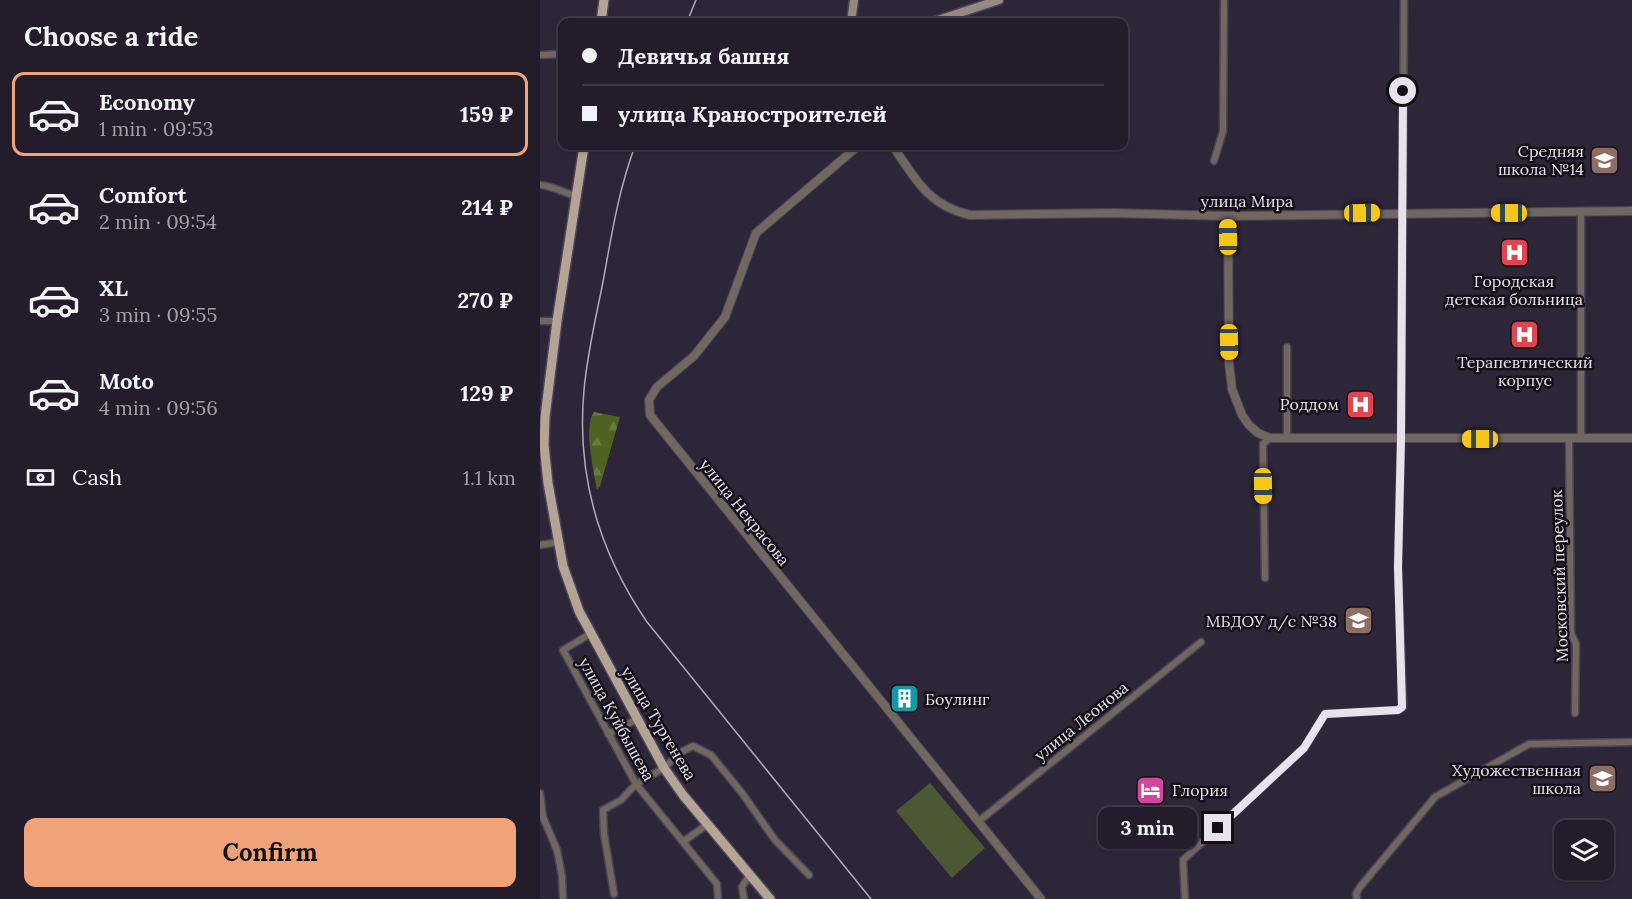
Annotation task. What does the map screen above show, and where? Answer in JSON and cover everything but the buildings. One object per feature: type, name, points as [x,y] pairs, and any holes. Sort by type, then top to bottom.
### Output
[{"type":"main road","points":[[602,18],[604,0]]},
{"type":"main road","points":[[852,18],[854,0]]},
{"type":"main road","points":[[944,18],[999,0]]},
{"type":"main road","name":"улица Тургенева","points":[[583,150],[547,395],[544,446],[558,542],[572,597],[664,768],[770,899]]},
{"type":"street","points":[[1214,161],[1223,130],[1224,0]]},
{"type":"street","points":[[1185,899],[1183,860],[1304,748],[1325,714],[1398,710],[1402,707],[1398,567],[1404,0]]},
{"type":"street","points":[[540,55],[558,54]]},
{"type":"street","name":"улица Некрасова","points":[[853,150],[756,233],[724,317],[694,356],[657,387],[649,400],[650,415],[1041,899]]},
{"type":"street","name":"улица Мира","points":[[896,150],[935,201],[952,211],[970,215],[1113,213],[1228,216],[1403,212],[1632,211]]},
{"type":"street","points":[[540,185],[552,186],[564,194],[577,196]]},
{"type":"street","points":[[1581,211],[1581,438]]},
{"type":"street","points":[[1228,216],[1232,389],[1245,420],[1258,433],[1270,438],[1632,438]]},
{"type":"street","points":[[540,321],[557,321]]},
{"type":"street","points":[[1287,347],[1287,438]]},
{"type":"street","points":[[1265,578],[1263,444],[1270,438]]},
{"type":"street","name":"Московский переулок","points":[[1569,438],[1571,633],[1576,644],[1575,713]]},
{"type":"street","points":[[540,545],[558,542]]},
{"type":"street","name":"улица Куйбышева","points":[[590,634],[563,650],[636,784],[717,884],[718,899]]},
{"type":"street","name":"улица Леонова","points":[[979,821],[1201,642]]},
{"type":"street","points":[[608,734],[637,719]]},
{"type":"street","points":[[1357,899],[1356,894],[1360,887],[1435,797],[1510,754],[1529,744],[1632,742]]},
{"type":"street","points":[[614,894],[604,834],[603,810],[621,800],[636,784],[664,768],[681,752],[693,746],[711,755],[742,793],[775,840],[809,874]]},
{"type":"street","points":[[540,793],[543,817],[557,850],[562,876],[563,899]]},
{"type":"street","points":[[684,841],[708,824]]},
{"type":"street","points":[[744,899],[742,887],[750,874]]},
{"type":"green space","points":[[594,412],[620,417],[597,490],[589,438],[589,428]]},
{"type":"green space","points":[[930,783],[985,848],[952,878],[896,811]]},
{"type":"railway","points":[[689,18],[696,0]]},
{"type":"railway","points":[[634,150],[616,215],[585,377],[582,422],[584,453],[594,512],[616,568],[647,622],[871,899]]},
{"type":"place","name":"Средняя школа №14","points":[[1605,160]]},
{"type":"place","name":"Городская детская больница","points":[[1514,253]]},
{"type":"place","name":"Терапевтический корпус","points":[[1525,334]]},
{"type":"place","name":"Роддом","points":[[1360,404]]},
{"type":"place","name":"МБДОУ д/с №38","points":[[1358,621]]},
{"type":"place","name":"Боулинг","points":[[904,699]]},
{"type":"place","name":"Художественная школа","points":[[1602,779]]},
{"type":"place","name":"Глория","points":[[1151,790]]},
{"type":"route","points":[[1218,828],[1304,748],[1325,714],[1398,710],[1402,707],[1398,567],[1403,91]]}]
